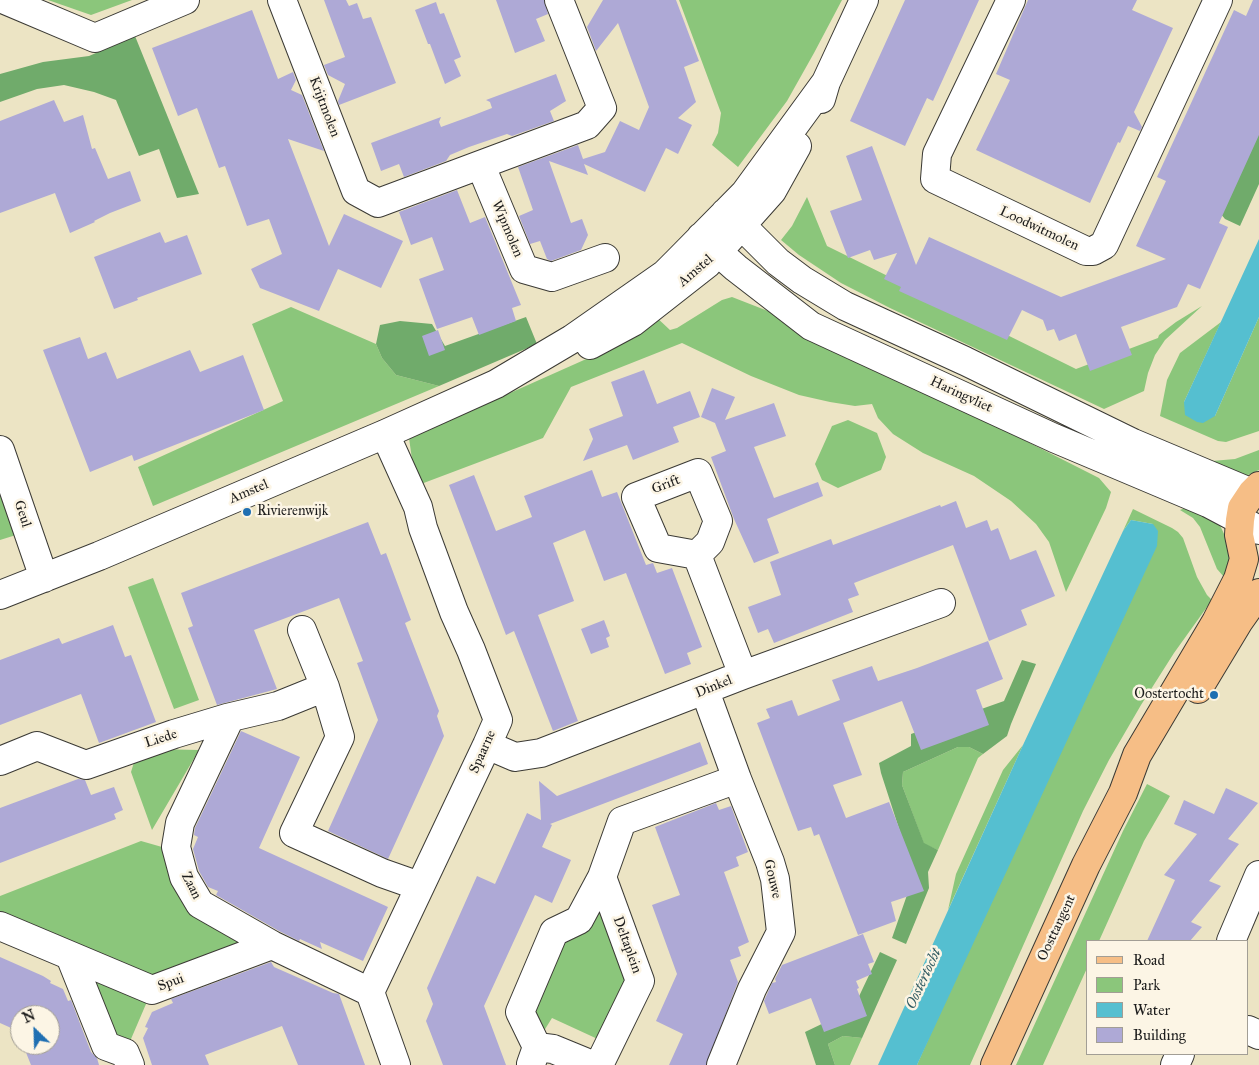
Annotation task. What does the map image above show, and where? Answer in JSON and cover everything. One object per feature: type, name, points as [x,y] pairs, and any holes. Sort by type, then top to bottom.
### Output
[{"type":"main road","points":[[1249,525],[1242,508],[1255,490]]},
{"type":"main road","name":"Oosttangent","points":[[995,1065],[1086,866],[1123,793],[1137,754],[1216,622],[1238,579],[1244,559],[1239,535],[1249,525]]},
{"type":"main road","name":"Oosttangent","points":[[1123,793],[1152,762],[1242,617],[1259,594]]},
{"type":"street","points":[[5,0],[95,38],[184,0]]},
{"type":"street","name":"Krijtmolen","points":[[282,0],[356,191],[378,203],[481,166]]},
{"type":"street","points":[[481,166],[587,126],[602,108],[559,0]]},
{"type":"street","name":"Amstel","points":[[0,595],[99,556],[386,434],[496,384],[544,370],[633,322],[694,275],[709,245],[733,219],[772,190],[817,111],[826,82],[864,0]]},
{"type":"street","name":"Loodwitmolen","points":[[1011,0],[937,154],[935,180],[1086,251],[1093,252],[1104,245],[1218,0]]},
{"type":"street","name":"Wipmolen","points":[[481,166],[524,269],[552,277],[605,258]]},
{"type":"street","points":[[733,219],[778,262],[802,280],[845,306],[1133,443],[1220,481],[1255,490]]},
{"type":"street","name":"Haringvliet","points":[[709,245],[811,326],[1054,438],[1208,503],[1249,525]]},
{"type":"street","name":"Spaarne","points":[[370,992],[498,720],[454,612],[423,528],[418,507],[386,434]]},
{"type":"street","name":"Geul","points":[[0,450],[44,578]]},
{"type":"street","points":[[697,555],[743,675]]},
{"type":"street","name":"Dinkel","points":[[487,745],[515,757],[541,753],[743,675],[941,603]]},
{"type":"street","points":[[302,630],[325,688],[340,737],[294,833],[382,874],[419,886]]},
{"type":"street","name":"Liede","points":[[0,761],[37,746],[86,766],[174,734],[227,718],[278,706],[325,688]]},
{"type":"street","name":"Gouwe","points":[[705,690],[737,779],[770,862],[775,879],[781,932],[751,994],[721,1065]]},
{"type":"street","name":"Zaan","points":[[227,718],[228,722],[180,823],[176,847],[184,877],[200,904],[272,945],[370,992]]},
{"type":"street","points":[[592,1065],[553,1049],[534,1056],[520,1012],[554,932],[579,920],[602,877],[622,821],[737,779]]},
{"type":"street","points":[[1230,940],[1259,875]]},
{"type":"street","name":"Deltaplein","points":[[599,1065],[640,980],[602,877]]},
{"type":"street","name":"Spui","points":[[0,926],[152,990],[272,945]]},
{"type":"street","points":[[70,956],[106,1046],[125,1053],[130,1065]]},
{"type":"street","points":[[370,992],[396,1065]]},
{"type":"green space","points":[[48,0],[132,0],[91,15]]},
{"type":"green space","points":[[679,0],[842,0],[787,101],[738,167],[712,145],[718,133],[721,113]]},
{"type":"green space","points":[[135,36],[199,194],[177,198],[159,149],[139,156],[116,100],[94,92],[64,85],[37,89],[0,102],[0,74],[43,62],[89,56]]},
{"type":"green space","points":[[1259,107],[1259,184],[1240,226],[1225,219],[1215,207]]},
{"type":"green space","points":[[807,197],[827,246],[1076,369],[1158,338],[1159,335],[1176,322],[1202,306],[1165,340],[1155,355],[1144,391],[1104,409],[890,308],[841,283],[799,255],[781,240],[792,226]]},
{"type":"green space","points":[[732,297],[773,313],[1099,478],[1111,492],[1106,508],[1066,592],[1049,542],[1036,524],[1011,501],[974,476],[923,453],[893,434],[878,418],[872,404],[855,406],[799,395],[751,376],[682,343],[571,387],[543,438],[421,484],[412,459],[409,438],[593,356],[654,315],[670,330],[677,328],[722,300]]},
{"type":"green space","points":[[291,307],[376,344],[382,358],[396,375],[439,386],[153,506],[138,467],[283,401],[252,324]]},
{"type":"green space","points":[[526,317],[537,344],[439,386],[396,375],[382,358],[376,344],[380,325],[400,321],[432,324],[445,346]]},
{"type":"green space","points":[[1259,317],[1259,431],[1226,442],[1218,441],[1160,416],[1167,380],[1180,353],[1221,322],[1184,402],[1215,416]]},
{"type":"green space","points":[[848,420],[877,433],[886,457],[881,470],[838,488],[822,480],[815,464],[832,426]]},
{"type":"green space","points":[[1259,450],[1259,470],[1248,475],[1240,476],[1213,467],[1212,461],[1235,459]]},
{"type":"green space","points":[[0,495],[16,535],[0,540]]},
{"type":"green space","points":[[1192,505],[1218,521],[1225,536],[1230,557],[1224,577],[1217,569],[1200,527],[1193,518],[1180,510]]},
{"type":"green space","points":[[1133,509],[1178,532],[1183,538],[1197,577],[1212,600],[1174,653],[1109,760],[1083,811],[970,1065],[917,1065],[1153,524],[1131,520],[1123,531]]},
{"type":"green space","points":[[153,578],[199,700],[174,709],[128,587]]},
{"type":"green space","points":[[1022,660],[1036,664],[1007,736],[983,754],[969,747],[958,747],[903,772],[902,785],[924,843],[938,850],[928,872],[929,888],[906,944],[892,938],[914,875],[879,763],[911,746],[911,734],[1004,701]]},
{"type":"green space","points":[[1023,745],[948,910],[956,874],[1003,770]]},
{"type":"green space","points":[[958,747],[969,747],[983,754],[978,758],[938,850],[924,844],[902,785],[903,772]]},
{"type":"green space","points":[[151,749],[199,750],[152,830],[131,772],[136,756]]},
{"type":"green space","points":[[1147,784],[1170,796],[1144,841],[1099,940],[1086,940],[1086,970],[1043,1065],[1016,1065],[1123,831]]},
{"type":"green space","points":[[141,841],[169,849],[251,945],[152,990],[125,1053],[44,932],[0,912],[0,896]]},
{"type":"green space","points":[[598,900],[632,975],[602,1041],[552,1018],[542,1034],[527,1008],[554,942]]},
{"type":"green space","points":[[880,952],[897,960],[862,1038],[843,1036],[828,1044],[835,1065],[816,1065],[805,1032],[853,1009]]},
{"type":"green space","points":[[843,1036],[862,1038],[850,1065],[835,1065],[828,1044]]},
{"type":"water","points":[[1259,239],[1259,317],[1215,416],[1203,423],[1197,422],[1185,415],[1184,402]]},
{"type":"water","points":[[1131,520],[1153,524],[1158,531],[1157,546],[917,1065],[878,1065],[1023,745],[1123,531]]},
{"type":"building","points":[[324,0],[346,0],[349,6],[357,3],[363,19],[371,17],[396,83],[339,105],[338,101],[345,84],[328,75],[324,65],[345,57]]},
{"type":"building","points":[[496,0],[544,0],[548,14],[536,19],[545,41],[515,53]]},
{"type":"building","points":[[603,0],[676,0],[699,61],[684,67],[696,102],[678,118],[692,125],[678,154],[666,148],[645,192],[584,164],[588,175],[549,161],[571,223],[582,219],[588,235],[581,250],[551,261],[547,259],[540,241],[530,244],[519,216],[533,210],[518,167],[578,145],[583,159],[605,152],[620,121],[639,130],[649,107],[618,23],[596,51],[587,27]]},
{"type":"building","points":[[905,0],[979,0],[933,101],[927,98],[905,146],[850,121]]},
{"type":"building","points":[[1028,0],[1137,0],[1132,10],[1173,28],[1134,112],[1142,127],[1140,131],[1128,126],[1120,143],[1118,142],[1090,203],[976,150],[1010,80],[996,74]]},
{"type":"building","points":[[1253,0],[1259,0],[1259,135],[1219,223],[1228,227],[1200,289],[1188,284],[1177,307],[1121,327],[1132,355],[1090,371],[1076,334],[1059,341],[1054,329],[1047,331],[1043,320],[1022,310],[1007,340],[899,291],[901,287],[884,279],[897,253],[874,260],[870,250],[848,258],[830,211],[862,200],[846,156],[872,146],[916,265],[929,237],[1061,297],[1166,259],[1136,246],[1166,181],[1157,177],[1234,10],[1246,16]]},
{"type":"building","points":[[436,2],[440,14],[444,13],[461,57],[454,60],[461,76],[445,84],[415,10]]},
{"type":"building","points":[[252,10],[278,79],[293,72],[296,80],[291,90],[302,95],[324,151],[288,139],[329,246],[344,214],[403,241],[381,288],[338,269],[319,311],[260,288],[251,269],[282,254],[269,219],[247,226],[225,166],[219,168],[197,108],[178,116],[152,48]]},
{"type":"building","points":[[556,74],[566,101],[550,111],[554,121],[512,136],[507,134],[469,147],[450,155],[446,161],[404,177],[399,164],[381,171],[371,143],[441,117],[439,122],[441,127],[474,115],[492,108],[490,102],[486,100]]},
{"type":"building","points":[[54,100],[64,122],[83,115],[92,149],[95,148],[108,179],[130,171],[141,201],[110,213],[70,233],[55,193],[0,213],[0,121]]},
{"type":"building","points":[[457,190],[470,223],[485,217],[521,305],[512,308],[516,321],[479,335],[472,317],[437,329],[419,279],[444,270],[432,237],[411,245],[399,212]]},
{"type":"building","points":[[160,232],[165,243],[187,235],[202,274],[137,298],[138,300],[114,309],[94,257]]},
{"type":"building","points":[[438,330],[445,350],[429,356],[422,336]]},
{"type":"building","points":[[80,337],[88,359],[106,352],[117,379],[190,350],[200,372],[243,355],[264,410],[134,461],[132,455],[90,472],[43,350]]},
{"type":"building","points":[[644,370],[657,404],[690,391],[700,417],[673,427],[679,442],[633,460],[627,445],[583,461],[593,439],[589,429],[623,416],[611,382]]},
{"type":"building","points":[[712,388],[735,397],[725,420],[774,403],[786,436],[754,447],[774,498],[818,482],[823,496],[767,519],[779,553],[754,563],[734,519],[711,457],[726,451],[715,423],[701,417]]},
{"type":"building","points":[[592,470],[602,497],[617,492],[646,565],[653,563],[657,573],[672,568],[702,647],[687,653],[691,664],[665,674],[626,573],[604,581],[585,530],[553,543],[574,601],[538,615],[578,721],[553,731],[514,631],[506,635],[449,485],[474,475],[496,531],[532,517],[524,496]]},
{"type":"building","points":[[956,501],[966,528],[987,520],[991,531],[998,528],[1010,560],[1036,550],[1055,596],[1021,610],[1027,625],[989,641],[953,545],[854,583],[859,595],[848,599],[853,612],[774,643],[768,629],[758,633],[748,607],[781,595],[770,562],[831,539],[833,545],[940,505],[941,507]]},
{"type":"building","points":[[368,522],[381,555],[386,553],[411,620],[405,623],[439,711],[437,716],[444,736],[388,859],[328,831],[378,720],[357,663],[363,661],[339,598],[254,630],[277,689],[217,705],[188,628],[193,626],[181,593]]},
{"type":"building","points":[[604,620],[610,636],[606,638],[609,647],[591,654],[581,629]]},
{"type":"building","points":[[113,625],[125,657],[131,655],[156,722],[99,743],[81,694],[0,725],[0,660],[59,638],[62,644]]},
{"type":"building","points":[[988,641],[1003,679],[976,690],[989,725],[921,750],[902,701],[843,723],[862,775],[833,785],[846,818],[889,802],[924,891],[891,902],[896,921],[858,935],[819,834],[814,836],[811,827],[798,831],[757,723],[770,718],[766,709],[792,700],[798,716],[840,700],[832,680],[872,666],[878,681]]},
{"type":"building","points":[[241,731],[300,757],[259,848],[388,907],[363,961],[320,942],[322,949],[300,939],[299,941],[279,931],[216,895],[218,891],[208,887],[199,871],[193,849],[198,837],[194,835],[195,828]]},
{"type":"building","points":[[700,742],[708,764],[550,824],[552,825],[542,847],[571,860],[552,903],[535,895],[484,1006],[506,1065],[443,1065],[426,1021],[433,1004],[427,988],[477,876],[495,884],[527,813],[541,820],[539,781],[557,796]]},
{"type":"building","points":[[78,779],[85,780],[91,795],[114,787],[123,810],[114,814],[116,819],[0,863],[0,808]]},
{"type":"building","points":[[1226,788],[1258,803],[1228,839],[1239,844],[1209,881],[1221,886],[1191,922],[1202,927],[1191,940],[1147,940],[1175,880],[1164,875],[1197,834],[1174,824],[1184,800],[1214,814]]},
{"type":"building","points":[[716,803],[719,810],[731,806],[748,852],[736,857],[739,866],[724,872],[749,942],[738,947],[741,956],[730,960],[738,982],[706,1065],[669,1065],[683,1034],[656,1021],[677,974],[652,905],[680,895],[655,827]]},
{"type":"building","points":[[863,934],[874,962],[868,964],[872,974],[856,981],[867,1016],[824,1032],[811,998],[769,1014],[764,1001],[772,983],[776,982],[775,979],[782,965]]},
{"type":"building","points":[[0,957],[43,976],[51,981],[50,983],[63,989],[68,1001],[71,1000],[91,1052],[97,1058],[99,1065],[31,1065],[27,1055],[60,1055],[60,1005],[10,1005],[10,1027],[0,1023]]},
{"type":"building","points":[[271,962],[274,967],[339,994],[365,1065],[298,1065],[282,1026],[205,1055],[209,1065],[152,1065],[143,1038],[148,1028],[145,1027],[152,1012],[173,1003],[171,999]]},
{"type":"place","name":"Rivierenwijk","points":[[247,512]]},
{"type":"place","name":"Oostertocht","points":[[1214,695]]}]
